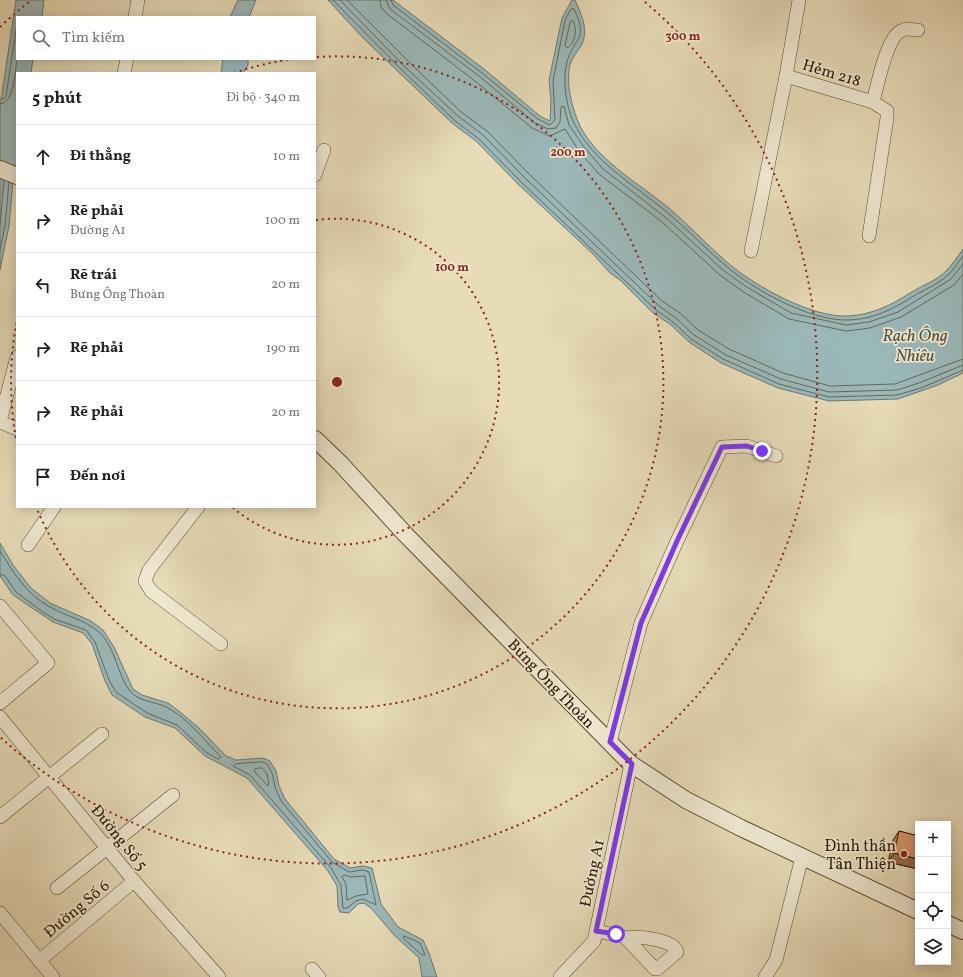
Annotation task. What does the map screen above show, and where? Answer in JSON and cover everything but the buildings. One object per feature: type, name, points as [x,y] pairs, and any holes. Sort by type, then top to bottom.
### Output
[{"type":"street","points":[[135,16],[138,0]]},
{"type":"street","name":"Hẻm 218","points":[[799,0],[786,76],[873,102]]},
{"type":"street","points":[[869,236],[887,118],[887,111],[873,102],[890,42],[897,33],[903,30],[918,30]]},
{"type":"street","points":[[124,72],[127,60]]},
{"type":"street","points":[[751,251],[786,76]]},
{"type":"street","points":[[316,172],[324,150]]},
{"type":"street","points":[[0,169],[16,176]]},
{"type":"street","points":[[16,365],[0,422],[16,430]]},
{"type":"street","name":"Bưng Ông Thoàn","points":[[316,440],[340,463],[406,535],[632,764],[686,800],[915,909]]},
{"type":"street","points":[[610,742],[641,623],[677,541],[722,447],[747,446],[776,456]]},
{"type":"street","points":[[28,545],[53,508]]},
{"type":"street","points":[[197,508],[149,570],[145,581],[151,591],[221,644]]},
{"type":"street","points":[[0,606],[48,663],[0,703]]},
{"type":"street","name":"Đường Số 5","points":[[0,717],[134,882],[218,976]]},
{"type":"street","points":[[0,817],[102,734]]},
{"type":"street","name":"Đường A1","points":[[560,977],[594,941],[632,764]]},
{"type":"street","points":[[57,888],[173,795]]},
{"type":"street","points":[[765,977],[776,960],[802,856]]},
{"type":"street","name":"Đường Số 6","points":[[39,961],[134,882]]},
{"type":"street","points":[[0,913],[53,977]]},
{"type":"street","points":[[951,925],[963,931]]},
{"type":"street","points":[[596,931],[616,934],[627,938]]},
{"type":"water","points":[[16,0],[44,0],[42,16],[16,16],[16,60],[33,60],[31,72],[16,72],[16,165],[13,180],[9,226],[0,270],[0,107]]},
{"type":"water","points":[[238,0],[256,0],[249,16],[230,16]]},
{"type":"water","name":"Rạch Ông Nhiêu","points":[[328,0],[393,0],[484,69],[540,116],[550,121],[551,101],[549,80],[562,18],[572,0],[575,0],[585,28],[585,33],[582,44],[572,59],[569,68],[571,98],[577,119],[584,133],[605,158],[670,209],[739,272],[785,299],[818,312],[848,316],[865,314],[881,309],[939,277],[951,266],[963,249],[963,373],[938,385],[898,399],[829,401],[778,388],[721,363],[689,342],[670,324],[653,313],[620,280],[610,273],[593,254],[518,184],[477,142],[452,123],[363,38]]},
{"type":"water","points":[[223,60],[248,60],[248,65],[244,72],[221,72]]},
{"type":"water","points":[[0,543],[13,565],[31,588],[50,603],[91,621],[103,630],[114,647],[133,689],[142,695],[168,703],[199,728],[226,756],[236,760],[263,758],[270,761],[276,771],[279,786],[285,799],[334,859],[350,868],[363,866],[372,868],[381,904],[398,927],[423,940],[437,977],[422,977],[419,958],[394,935],[372,909],[364,903],[358,904],[349,913],[340,912],[338,907],[337,886],[328,871],[247,778],[205,756],[175,728],[145,717],[112,695],[105,681],[92,644],[83,633],[53,622],[13,595],[0,576]]},
{"type":"place","name":"Đình thần Tân Thiện","points":[[904,854]]},
{"type":"route","points":[[616,934],[596,931],[632,764],[610,742],[641,623],[677,541],[722,447],[747,446],[762,451]]}]
